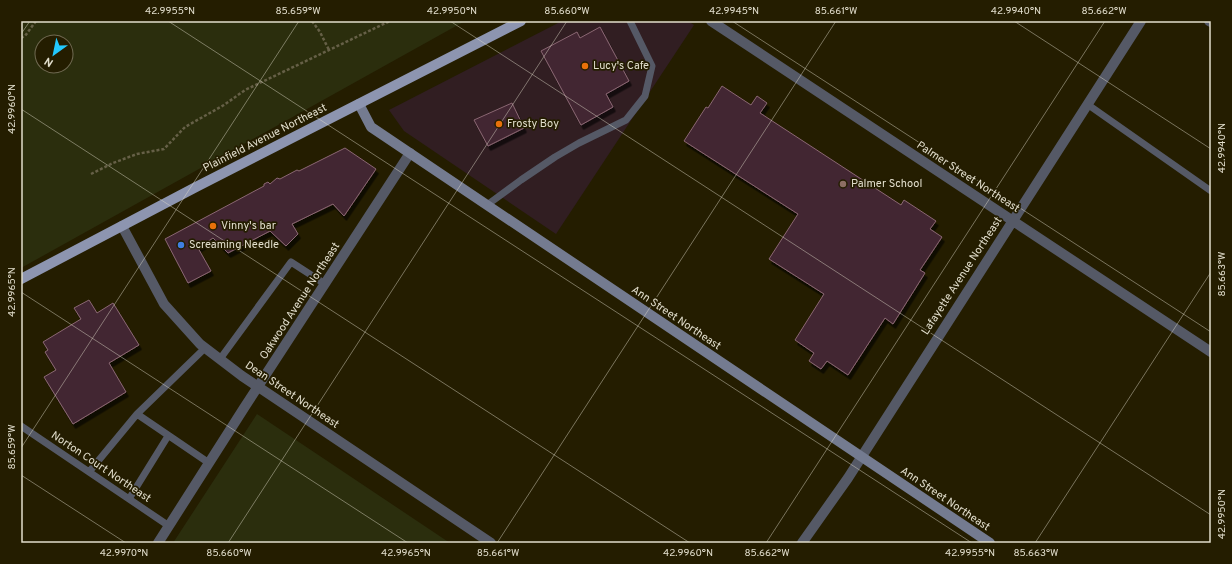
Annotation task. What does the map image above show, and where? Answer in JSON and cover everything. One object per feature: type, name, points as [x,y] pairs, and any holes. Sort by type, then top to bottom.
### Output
[{"type":"main road","name":"Plainfield Avenue Northeast","points":[[21,279],[196,187],[521,21]]},
{"type":"main road","name":"Ann Street Northeast","points":[[359,104],[371,127],[990,543]]},
{"type":"street","name":"Palmer Street Northeast","points":[[711,21],[1211,352]]},
{"type":"street","name":"Lafayette Avenue Northeast","points":[[802,543],[861,457],[1141,21]]},
{"type":"street","name":"Oakwood Avenue Northeast","points":[[158,543],[410,153]]},
{"type":"street","name":"Dean Street Northeast","points":[[122,226],[164,304],[204,348],[258,387],[491,543]]},
{"type":"lane","points":[[488,205],[555,157],[626,120],[645,96],[652,66],[630,21]]},
{"type":"lane","points":[[1087,104],[1211,191]]},
{"type":"lane","points":[[220,359],[291,262],[325,284]]},
{"type":"lane","points":[[89,472],[137,414],[204,348]]},
{"type":"lane","points":[[137,414],[209,464]]},
{"type":"lane","name":"Norton Court Northeast","points":[[21,426],[169,526]]},
{"type":"lane","points":[[129,499],[168,436]]},
{"type":"path","points":[[21,38],[25,36],[36,21]]},
{"type":"path","points":[[312,21],[320,32],[329,50]]},
{"type":"path","points":[[91,174],[113,163],[137,154],[164,148],[185,127],[224,105],[245,90],[390,21]]},
{"type":"shaded area","points":[[562,21],[688,21],[694,25],[556,234],[404,131],[389,110]]},
{"type":"green space","points":[[21,21],[465,21],[21,268]]},
{"type":"green space","points":[[257,414],[450,543],[173,543]]},
{"type":"building","name":"Lucy's Cafe","points":[[600,27],[629,81],[606,94],[613,107],[581,125],[541,51],[577,32],[580,38]]},
{"type":"building","points":[[722,86],[751,105],[757,96],[767,103],[760,113],[901,205],[904,200],[936,221],[930,229],[942,237],[920,270],[925,273],[893,324],[885,318],[848,375],[827,361],[821,369],[809,361],[814,353],[795,340],[824,294],[769,259],[798,214],[684,141],[706,107],[708,108]]},
{"type":"building","name":"Frosty Boy","points":[[512,103],[524,128],[488,146],[474,120]]},
{"type":"building","points":[[345,148],[376,169],[344,216],[333,204],[292,224],[298,234],[286,246],[270,231],[228,253],[213,238],[198,248],[211,271],[188,283],[165,239],[264,186],[264,184],[268,182],[270,184],[277,178],[280,179],[297,170],[299,171]]},
{"type":"building","points":[[89,300],[97,313],[113,303],[139,345],[109,363],[126,392],[73,424],[44,377],[56,370],[45,352],[48,350],[43,342],[81,319],[74,308]]},
{"type":"place","name":"Lucy's Cafe","points":[[585,66]]},
{"type":"place","name":"Frosty Boy","points":[[499,124]]},
{"type":"place","name":"Palmer School","points":[[843,184]]},
{"type":"place","name":"Vinny's bar","points":[[213,226]]},
{"type":"place","name":"Screaming Needle","points":[[181,245]]}]
